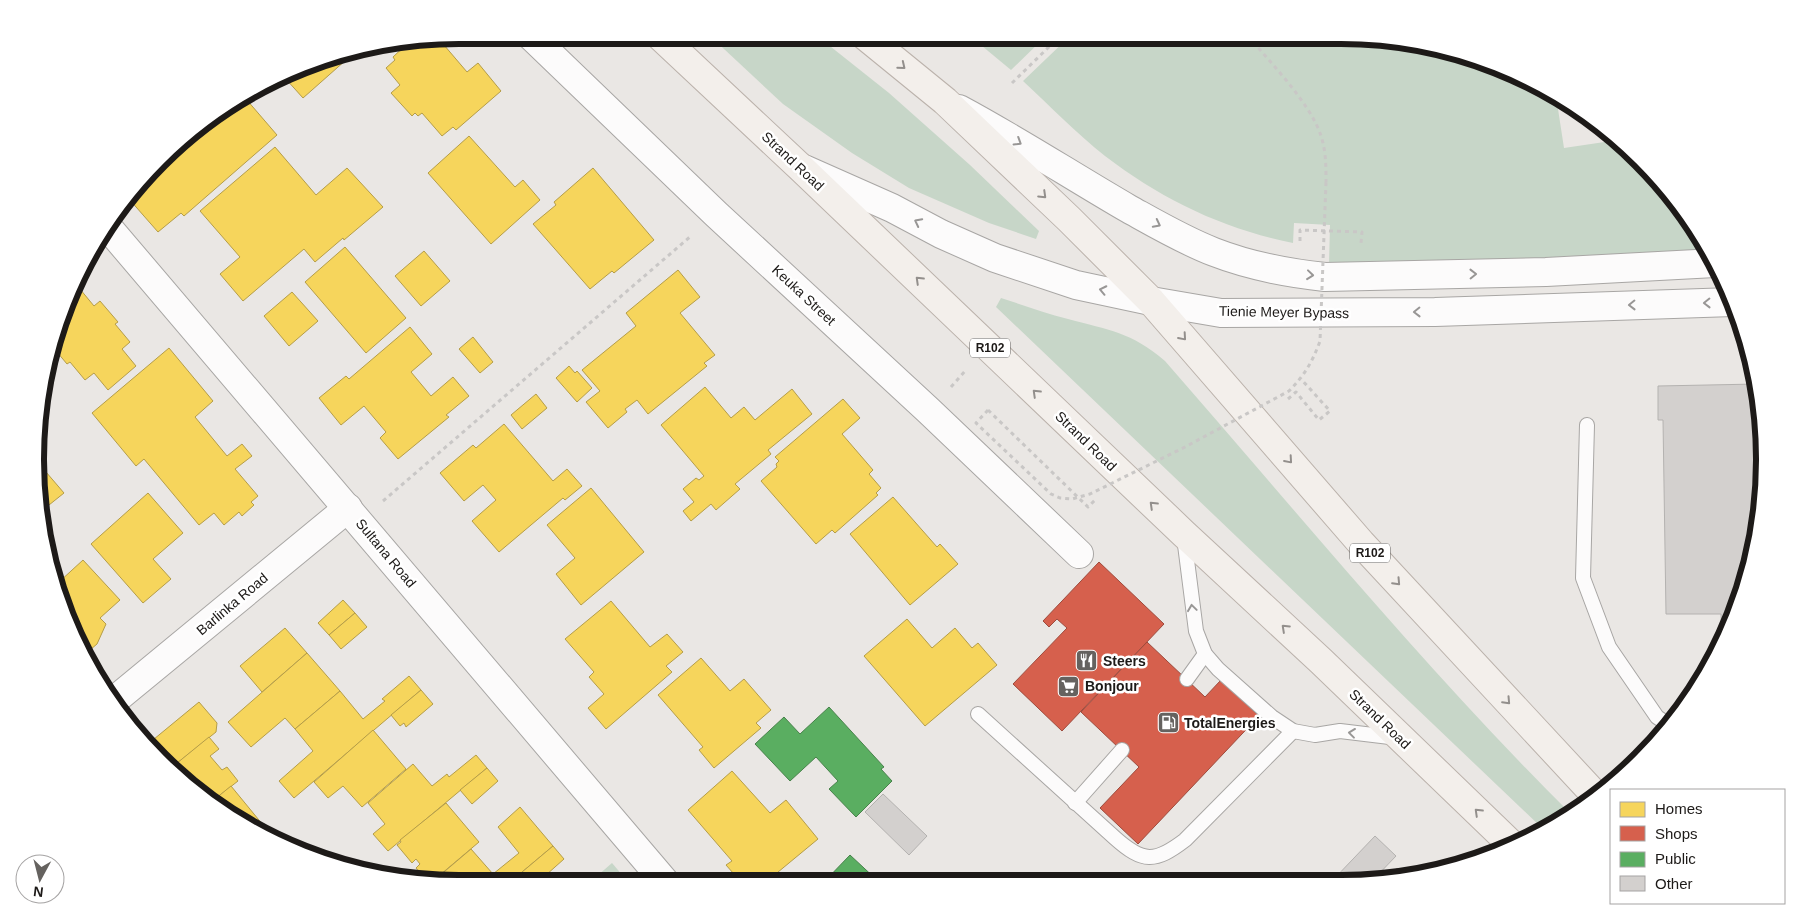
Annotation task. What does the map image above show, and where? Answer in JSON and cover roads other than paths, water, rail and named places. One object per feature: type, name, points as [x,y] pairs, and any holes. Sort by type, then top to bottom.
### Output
[{"type":"main road","name":"Strand Road","points":[[669,44],[1183,533],[1321,661],[1507,840]]},
{"type":"main road","name":"R102","points":[[875,44],[944,101],[1069,219],[1151,300],[1361,543],[1591,791]]},
{"type":"street","name":"Keuka Street","points":[[539,44],[716,214],[928,410],[1079,554]]},
{"type":"street","points":[[944,101],[1006,134],[1059,168],[1154,223],[1213,252],[1259,267],[1325,277],[1546,272],[1707,264]]},
{"type":"street","name":"Tienie Meyer Bypass","points":[[801,168],[892,208],[941,234],[995,258],[1076,285],[1220,313],[1435,312],[1726,302]]},
{"type":"street","name":"Sultana Road","points":[[112,232],[659,875]]},
{"type":"street","name":"Barlinka Road","points":[[119,697],[348,508]]},
{"type":"lane","points":[[1587,425],[1583,578],[1609,647],[1657,716],[1664,721]]},
{"type":"lane","points":[[1183,533],[1196,632],[1205,654],[1218,669],[1272,717],[1292,731],[1315,736],[1340,731],[1401,739]]},
{"type":"lane","points":[[1187,679],[1205,654]]},
{"type":"lane","points":[[978,714],[1130,852],[1142,857],[1167,854],[1185,840],[1292,731]]},
{"type":"lane","points":[[1075,803],[1122,750]]},
{"type":"place","name":"Steers","points":[[1087,661]]},
{"type":"place","name":"Bonjour","points":[[1069,686]]},
{"type":"place","name":"TotalEnergies","points":[[1168,723]]}]
